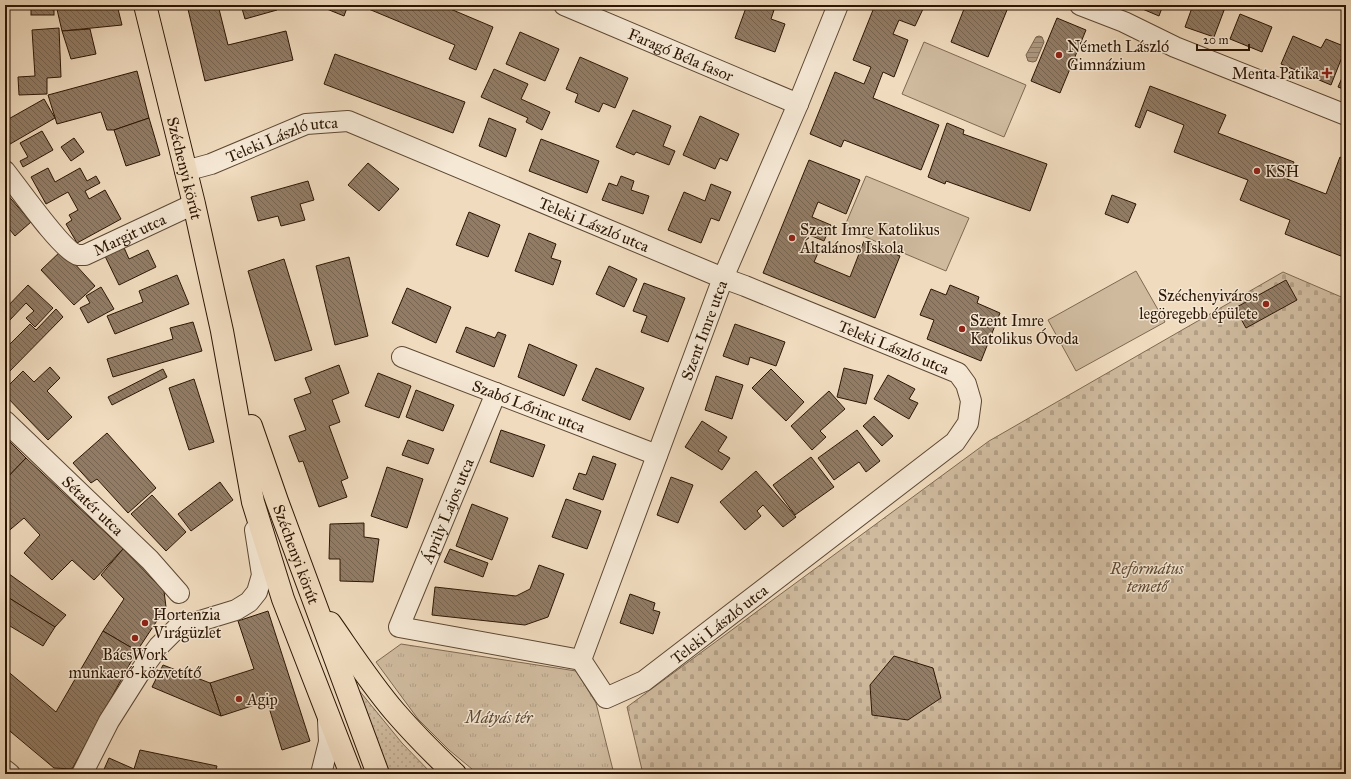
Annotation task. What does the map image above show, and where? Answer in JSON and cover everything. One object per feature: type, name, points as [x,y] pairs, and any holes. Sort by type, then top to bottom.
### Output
[{"type":"main road","name":"Széchenyi körút","points":[[145,5],[194,204],[222,331],[253,502],[283,599],[351,774]]},
{"type":"main road","name":"Széchenyi körút","points":[[222,331],[248,418],[277,501],[378,774]]},
{"type":"main road","points":[[313,597],[367,676],[395,712],[420,741],[455,774]]},
{"type":"street","name":"Faragó Béla fasor","points":[[564,5],[798,104]]},
{"type":"street","name":"Szent Imre utca","points":[[581,660],[723,278],[798,104],[838,5]]},
{"type":"street","points":[[1080,5],[1124,22],[1175,47],[1346,115]]},
{"type":"street","name":"Teleki László utca","points":[[185,171],[211,164],[306,124],[348,121],[723,278],[958,373],[966,384],[971,401],[968,423],[955,442],[644,681],[606,698],[581,660]]},
{"type":"street","name":"Margit utca","points":[[5,171],[51,231],[71,251],[78,255],[85,255],[194,204]]},
{"type":"street","name":"Szabó Lőrinc utca","points":[[402,357],[657,455]]},
{"type":"street","name":"Áprily Lajos utca","points":[[496,393],[399,627],[581,660]]},
{"type":"street","name":"Sétatér utca","points":[[5,421],[150,560],[178,593]]},
{"type":"street","points":[[82,774],[109,721],[142,669],[159,646],[177,628],[236,610],[249,602],[257,592],[262,576],[256,540],[253,502]]},
{"type":"street","points":[[321,774],[330,742],[326,708]]},
{"type":"green space","points":[[924,42],[1026,85],[1004,137],[902,94]]},
{"type":"green space","points":[[866,176],[969,218],[946,271],[844,228]]},
{"type":"green space","points":[[1136,271],[1165,322],[1076,371],[1048,320]]},
{"type":"green space","name":"Református temető","points":[[1283,272],[1346,299],[1346,774],[643,774],[627,707],[989,441]]},
{"type":"green space","name":"Mátyás tér","points":[[401,644],[576,671],[596,703],[614,774],[478,774],[449,750],[418,719],[376,662]]},
{"type":"green space","points":[[353,683],[402,743],[432,774],[386,774]]},
{"type":"shaded area","points":[[1036,37],[1042,37],[1044,42],[1036,61],[1028,61],[1026,55]]},
{"type":"building","points":[[31,5],[54,5],[54,15],[31,15]]},
{"type":"building","points":[[56,5],[117,5],[122,25],[62,31]]},
{"type":"building","points":[[187,5],[218,5],[228,45],[286,31],[293,60],[205,81]]},
{"type":"building","points":[[241,5],[276,5],[277,10],[245,19]]},
{"type":"building","points":[[317,5],[348,5],[344,16]]},
{"type":"building","points":[[359,5],[441,5],[493,27],[476,70],[449,59],[455,45]]},
{"type":"building","points":[[747,5],[761,5],[774,10],[771,19],[785,24],[775,52],[735,38]]},
{"type":"building","points":[[875,5],[914,5],[923,9],[915,26],[899,20],[893,34],[908,40],[894,77],[883,72],[873,98],[939,125],[921,170],[844,140],[841,147],[810,134],[835,72],[864,84],[871,67],[853,60]]},
{"type":"building","points":[[953,5],[1009,5],[988,57],[951,42],[964,9]]},
{"type":"building","points":[[1133,5],[1163,5],[1159,16]]},
{"type":"building","points":[[1193,5],[1226,5],[1214,37],[1185,27]]},
{"type":"building","points":[[1240,14],[1272,27],[1262,52],[1230,39]]},
{"type":"building","name":"Németh László Gimnázium","points":[[1057,18],[1086,30],[1060,93],[1031,81]]},
{"type":"building","points":[[59,28],[61,77],[47,78],[47,94],[19,95],[18,77],[35,76],[32,30]]},
{"type":"building","points":[[90,29],[96,54],[71,59],[62,31]]},
{"type":"building","points":[[520,32],[559,49],[545,81],[506,64]]},
{"type":"building","points":[[1293,36],[1321,48],[1326,39],[1346,47],[1331,85],[1281,64]]},
{"type":"building","points":[[335,54],[465,102],[453,133],[324,84]]},
{"type":"building","points":[[580,57],[628,78],[615,108],[603,103],[599,112],[575,102],[578,94],[566,89]]},
{"type":"building","points":[[494,69],[528,84],[521,99],[550,112],[542,130],[526,122],[528,118],[481,97]]},
{"type":"building","points":[[1346,69],[1346,90],[1338,87]]},
{"type":"building","points":[[137,71],[149,118],[114,130],[107,130],[101,112],[57,124],[48,95]]},
{"type":"building","name":"KSH","points":[[1150,86],[1226,115],[1218,133],[1294,162],[1287,179],[1326,194],[1340,157],[1346,160],[1346,258],[1285,234],[1290,220],[1240,200],[1248,180],[1174,152],[1184,125],[1147,110],[1140,128],[1135,126]]},
{"type":"building","points":[[44,99],[55,118],[5,147],[5,121]]},
{"type":"building","points":[[633,110],[671,126],[663,146],[675,151],[669,165],[636,152],[634,155],[616,147]]},
{"type":"building","points":[[700,116],[739,134],[727,161],[720,158],[715,169],[683,155]]},
{"type":"building","points":[[149,118],[160,155],[126,166],[114,130]]},
{"type":"building","points":[[489,118],[516,129],[506,157],[479,146]]},
{"type":"building","points":[[947,123],[964,130],[963,134],[1047,164],[1030,211],[946,181],[945,184],[928,177]]},
{"type":"building","points":[[42,131],[53,150],[23,167],[20,161],[28,157],[20,143]]},
{"type":"building","points":[[74,138],[84,152],[71,161],[61,147]]},
{"type":"building","points":[[541,139],[599,161],[587,193],[529,171]]},
{"type":"building","name":"Szent Imre Katolikus Általános Iskola","points":[[809,160],[860,180],[846,214],[818,202],[812,217],[831,225],[824,241],[807,234],[803,246],[818,253],[814,262],[850,277],[864,241],[900,256],[875,318],[763,273]]},
{"type":"building","points":[[368,163],[399,189],[379,211],[348,185]]},
{"type":"building","points":[[48,168],[55,182],[80,168],[87,181],[96,176],[100,183],[85,191],[89,199],[105,190],[121,219],[77,243],[66,224],[72,220],[69,215],[78,210],[68,192],[46,204],[31,177]]},
{"type":"building","points":[[621,176],[634,181],[631,190],[649,196],[643,214],[602,200],[609,183],[617,186]]},
{"type":"building","points":[[308,181],[314,200],[300,204],[305,220],[281,226],[278,216],[258,221],[251,197]]},
{"type":"building","points":[[711,184],[731,192],[719,221],[711,218],[701,243],[668,230],[684,192],[705,201]]},
{"type":"building","points":[[5,192],[31,222],[15,236],[5,224]]},
{"type":"building","points":[[1112,195],[1136,204],[1128,223],[1105,214]]},
{"type":"building","points":[[469,212],[500,225],[488,257],[456,245]]},
{"type":"building","points":[[529,233],[556,244],[551,258],[561,261],[553,285],[515,271]]},
{"type":"building","points":[[122,243],[129,259],[148,250],[156,267],[119,285],[103,252]]},
{"type":"building","points":[[62,250],[95,286],[74,305],[41,270]]},
{"type":"building","points":[[349,257],[368,336],[335,345],[316,266]]},
{"type":"building","points":[[284,259],[312,350],[275,361],[248,271]]},
{"type":"building","points":[[609,266],[637,279],[624,307],[596,294]]},
{"type":"building","points":[[177,275],[189,304],[115,334],[107,316],[143,302],[139,291]]},
{"type":"building","name":"Széchenyiváros legöregebb épülete","points":[[1286,280],[1297,300],[1246,328],[1235,308]]},
{"type":"building","points":[[644,283],[685,298],[668,342],[641,332],[647,316],[633,311]]},
{"type":"building","points":[[28,285],[53,308],[35,327],[26,318],[34,311],[26,303],[9,321],[5,317],[5,309]]},
{"type":"building","name":"Szent Imre Katolikus Óvoda","points":[[950,285],[979,297],[977,303],[1000,313],[981,361],[927,339],[934,320],[920,315],[931,289],[946,295]]},
{"type":"building","points":[[101,287],[114,309],[88,323],[80,308],[90,303],[86,296]]},
{"type":"building","points":[[407,288],[451,307],[436,343],[392,323]]},
{"type":"building","points":[[56,309],[63,317],[5,376],[5,349],[30,324],[36,330]]},
{"type":"building","points":[[193,322],[202,351],[113,377],[107,359],[173,339],[170,328]]},
{"type":"building","points":[[735,324],[785,342],[776,366],[750,357],[748,365],[723,356]]},
{"type":"building","points":[[466,327],[495,338],[498,332],[506,335],[494,367],[456,352]]},
{"type":"building","points":[[529,344],[577,365],[564,396],[518,377]]},
{"type":"building","points":[[339,365],[349,393],[332,400],[340,422],[329,426],[348,478],[341,481],[347,497],[319,507],[303,461],[299,462],[289,436],[306,430],[294,399],[311,393],[305,378]]},
{"type":"building","points":[[50,367],[60,378],[47,391],[72,417],[48,440],[5,395],[5,389],[23,371],[34,382]]},
{"type":"building","points":[[596,368],[644,388],[630,420],[582,400]]},
{"type":"building","points":[[844,368],[873,375],[866,404],[837,397]]},
{"type":"building","points":[[163,369],[167,377],[112,405],[108,397]]},
{"type":"building","points":[[771,369],[804,402],[786,421],[752,388]]},
{"type":"building","points":[[378,373],[411,386],[399,418],[365,406]]},
{"type":"building","points":[[888,375],[915,389],[909,399],[918,403],[909,419],[874,399]]},
{"type":"building","points":[[716,376],[743,385],[732,419],[705,410]]},
{"type":"building","points":[[194,379],[214,442],[189,450],[169,388]]},
{"type":"building","points":[[416,390],[454,405],[443,431],[406,417]]},
{"type":"building","points":[[829,391],[845,409],[820,431],[826,437],[812,450],[791,426]]},
{"type":"building","points":[[874,416],[893,436],[882,446],[863,426]]},
{"type":"building","points":[[702,421],[727,437],[718,451],[730,458],[722,470],[685,447]]},
{"type":"building","points":[[501,430],[545,445],[533,477],[490,462]]},
{"type":"building","points":[[857,430],[880,461],[866,472],[859,462],[834,480],[818,458]]},
{"type":"building","points":[[107,433],[156,488],[128,513],[97,479],[91,483],[73,463]]},
{"type":"building","points":[[5,437],[26,458],[5,480]]},
{"type":"building","points":[[408,440],[434,449],[428,464],[402,455]]},
{"type":"building","points":[[593,456],[616,464],[603,500],[573,489],[579,473],[586,475]]},
{"type":"building","points":[[811,457],[834,487],[795,515],[773,485]]},
{"type":"building","points":[[26,458],[123,549],[94,580],[72,560],[52,580],[24,553],[40,535],[24,518],[5,534],[5,507],[8,504],[5,501],[5,480]]},
{"type":"building","points":[[387,467],[423,479],[407,528],[371,516]]},
{"type":"building","points":[[756,471],[796,517],[783,527],[763,505],[757,511],[761,516],[745,530],[720,502]]},
{"type":"building","points":[[671,477],[693,485],[678,523],[657,515]]},
{"type":"building","points":[[220,482],[233,500],[191,531],[178,514]]},
{"type":"building","points":[[152,495],[186,532],[166,551],[131,514]]},
{"type":"building","points":[[566,499],[601,511],[587,549],[552,537]]},
{"type":"building","points":[[472,504],[508,518],[492,560],[456,546]]},
{"type":"building","points":[[364,523],[364,537],[379,539],[373,582],[340,581],[340,559],[329,559],[330,524]]},
{"type":"building","points":[[123,549],[164,591],[166,607],[137,651],[103,631],[124,599],[101,575]]},
{"type":"building","points":[[450,549],[488,563],[483,577],[444,562]]},
{"type":"building","points":[[539,565],[564,574],[548,617],[525,625],[432,615],[435,587],[516,596],[530,589]]},
{"type":"building","points":[[5,571],[66,615],[55,627],[6,596]]},
{"type":"building","points":[[630,594],[655,603],[653,610],[660,612],[653,634],[620,623]]},
{"type":"building","points":[[6,596],[55,627],[43,646],[5,623]]},
{"type":"building","points":[[268,611],[310,741],[282,750],[267,701],[221,716],[210,683],[254,669],[238,621]]},
{"type":"building","points":[[103,631],[137,651],[72,769],[54,768],[5,727],[5,669],[56,712]]},
{"type":"building","points":[[894,656],[933,668],[941,698],[908,720],[872,715],[870,685]]},
{"type":"building","points":[[163,665],[210,683],[221,716],[152,687]]},
{"type":"building","points":[[140,750],[217,766],[215,774],[102,774],[109,758],[134,769]]},
{"type":"place","name":"Németh László Gimnázium","points":[[1059,55]]},
{"type":"place","name":"Menta Patika","points":[[1327,73]]},
{"type":"place","name":"KSH","points":[[1257,171]]},
{"type":"place","name":"Szent Imre Katolikus Általános Iskola","points":[[792,238]]},
{"type":"place","name":"Széchenyiváros legöregebb épülete","points":[[1266,304]]},
{"type":"place","name":"Szent Imre Katolikus Óvoda","points":[[962,329]]},
{"type":"place","name":"Hortenzia Virágüzlet","points":[[145,623]]},
{"type":"place","name":"BácsWork munkaerő-közvetítő","points":[[135,638]]},
{"type":"place","name":"Agip","points":[[239,699]]}]
